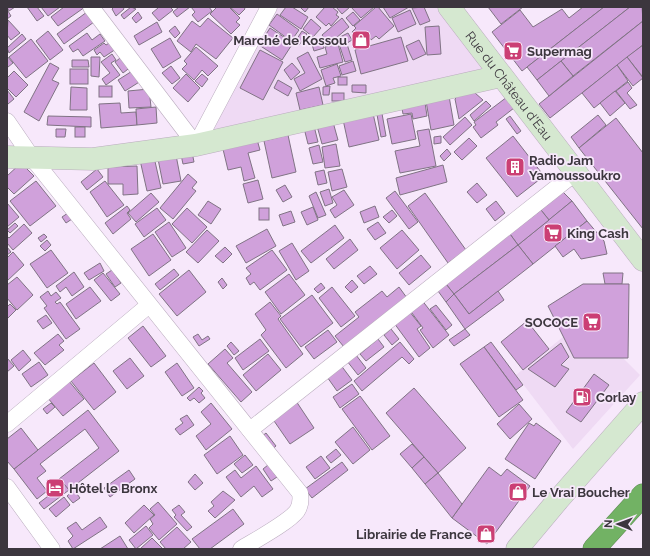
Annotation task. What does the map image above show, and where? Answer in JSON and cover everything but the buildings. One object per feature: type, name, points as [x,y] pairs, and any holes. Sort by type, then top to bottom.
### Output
[{"type":"highway","points":[[594,549],[643,494]]},
{"type":"street","points":[[91,7],[196,145]]},
{"type":"street","points":[[196,145],[269,7]]},
{"type":"street","name":"Rue du Château d'Eau","points":[[449,7],[643,260]]},
{"type":"street","points":[[7,157],[33,159],[94,159],[196,145],[501,76]]},
{"type":"street","points":[[7,121],[33,159],[300,493],[301,500],[296,511],[282,523],[240,549]]},
{"type":"street","points":[[250,430],[575,173]]},
{"type":"street","points":[[7,424],[149,305]]},
{"type":"street","points":[[517,549],[643,403]]},
{"type":"street","points":[[7,486],[52,549]]},
{"type":"shaded area","name":"Marché de Kossou","points":[[276,7],[438,7],[487,73],[214,129]]},
{"type":"shaded area","points":[[563,337],[574,358],[623,358],[640,375],[573,449],[516,375]]},
{"type":"place","name":"Marché de Kossou","points":[[361,40]]},
{"type":"place","name":"Supermag","points":[[513,51]]},
{"type":"place","name":"Radio Jam Yamoussoukro","points":[[515,167]]},
{"type":"place","name":"King Cash","points":[[553,233]]},
{"type":"place","name":"SOCOCE","points":[[592,322]]},
{"type":"place","name":"Corlay","points":[[582,397]]},
{"type":"place","name":"Hôtel le Bronx","points":[[55,488]]},
{"type":"place","name":"Le Vrai Boucher","points":[[518,492]]},
{"type":"place","name":"Librairie de France","points":[[486,534]]}]
